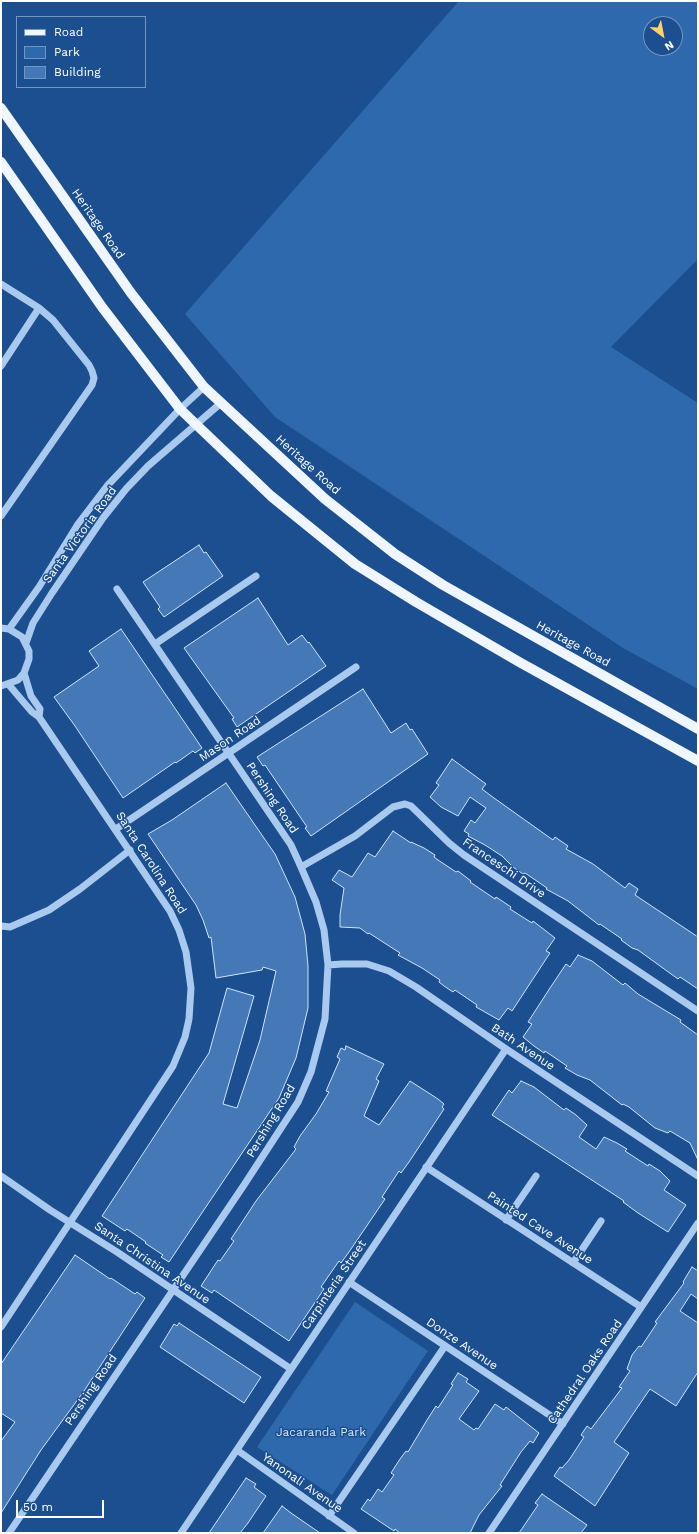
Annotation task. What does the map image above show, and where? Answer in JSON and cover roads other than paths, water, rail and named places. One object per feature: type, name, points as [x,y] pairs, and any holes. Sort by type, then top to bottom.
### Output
[{"type":"main road","name":"Heritage Road","points":[[1,108],[131,293],[204,387],[325,499],[395,554],[495,616],[698,729]]},
{"type":"main road","points":[[1,162],[102,307],[180,409],[196,426],[271,496],[355,564],[416,602],[520,663],[698,761]]},
{"type":"street","points":[[1,284],[39,308],[53,320],[88,365],[94,378],[92,385],[1,516]]},
{"type":"street","points":[[1,366],[39,308]]},
{"type":"street","name":"Santa Victoria Road","points":[[9,629],[39,587],[78,524],[107,486],[180,409],[204,387]]},
{"type":"street","name":"Santa Victoria Road","points":[[26,643],[34,621],[103,518],[148,466],[221,403]]},
{"type":"street","points":[[155,644],[256,576]]},
{"type":"street","name":"Pershing Road","points":[[9,1533],[172,1289],[249,1178],[298,1102],[311,1072],[322,1031],[327,998],[328,965],[324,930],[316,902],[290,845],[117,589]]},
{"type":"street","points":[[1,628],[16,632],[26,643],[29,658],[24,673],[18,680],[9,685],[1,686]]},
{"type":"street","name":"Mason Road","points":[[116,829],[356,667]]},
{"type":"street","name":"Santa Carolina Road","points":[[24,673],[31,696],[40,708],[39,717]]},
{"type":"street","name":"Santa Carolina Road","points":[[1,1327],[164,1082],[180,1052],[189,1018],[191,988],[190,968],[179,930],[170,911],[39,717],[32,712],[9,685]]},
{"type":"street","name":"Franceschi Drive","points":[[301,867],[355,836],[393,807],[404,804],[412,806],[449,843],[464,855],[698,1011]]},
{"type":"street","points":[[1,926],[10,927],[49,910],[80,890],[130,850]]},
{"type":"street","name":"Bath Avenue","points":[[328,965],[367,964],[389,971],[416,986],[506,1049],[698,1176]]},
{"type":"street","name":"Carpinteria Street","points":[[181,1533],[506,1049]]},
{"type":"street","name":"Painted Cave Avenue","points":[[426,1167],[642,1307]]},
{"type":"street","name":"Santa Christina Avenue","points":[[1,1176],[290,1369]]},
{"type":"street","points":[[506,1220],[536,1176]]},
{"type":"street","points":[[573,1263],[601,1221]]},
{"type":"street","name":"Cathedral Oaks Road","points":[[490,1533],[698,1223]]},
{"type":"street","name":"Donze Avenue","points":[[349,1282],[563,1424]]},
{"type":"street","points":[[329,1516],[445,1346]]},
{"type":"street","name":"Yanonali Avenue","points":[[237,1450],[354,1533]]},
{"type":"park label","name":"Jacaranda Park","points":[[321,1432]]}]
